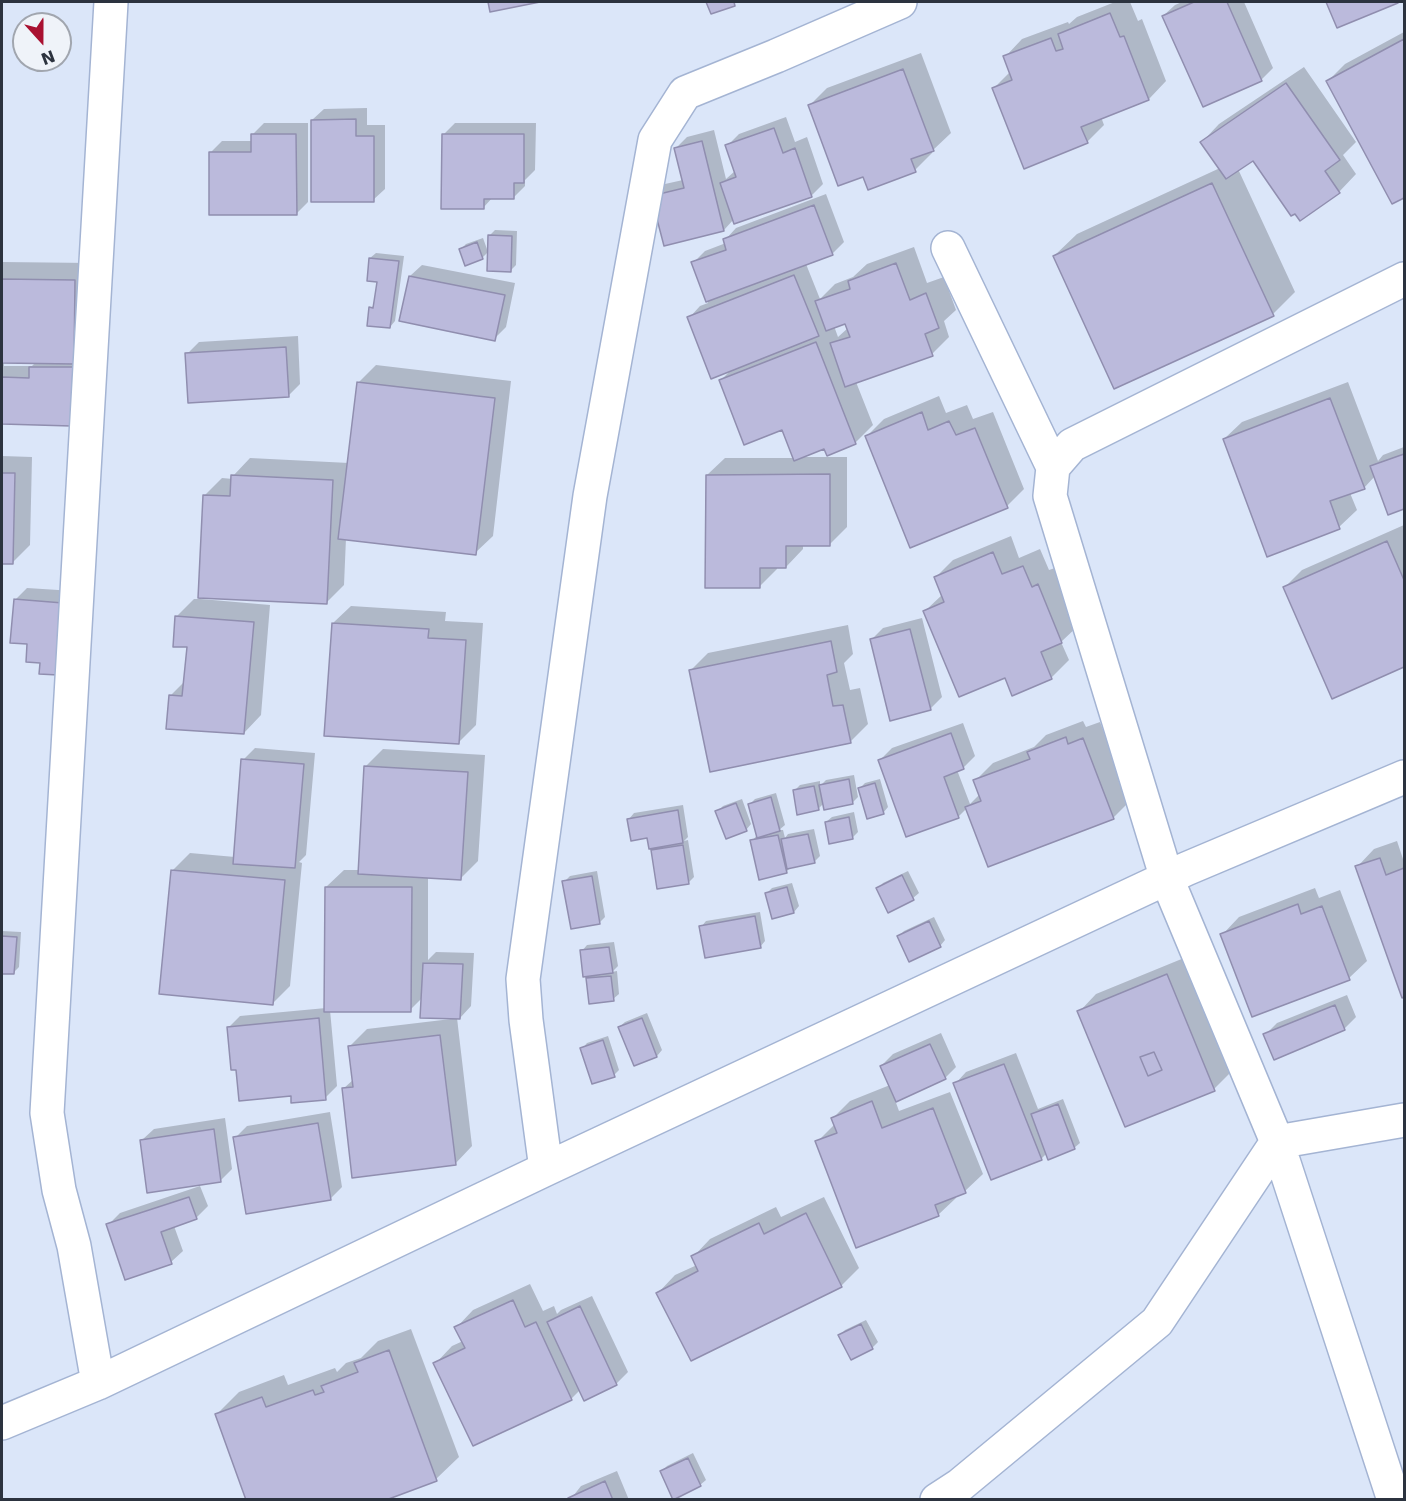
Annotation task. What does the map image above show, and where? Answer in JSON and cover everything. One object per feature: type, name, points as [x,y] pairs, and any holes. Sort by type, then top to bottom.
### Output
[{"type":"street","points":[[98,1383],[74,1246],[59,1190],[47,1113],[111,2]]},
{"type":"street","points":[[546,1169],[526,1020],[523,980],[590,496],[655,140],[685,93],[900,2]]},
{"type":"street","points":[[948,248],[1053,467],[1050,496],[1167,879],[1277,1142],[1394,1500]]},
{"type":"street","points":[[1053,467],[1072,446],[1404,279]]},
{"type":"street","points":[[2,1423],[98,1383],[546,1169],[1167,879],[1404,777]]},
{"type":"street","points":[[937,1500],[960,1485],[1157,1322],[1277,1142],[1404,1120]]},
{"type":"building","points":[[488,2],[540,2],[490,12]]},
{"type":"building","points":[[706,2],[734,2],[735,6],[711,14]]},
{"type":"building","points":[[1194,2],[1227,2],[1262,81],[1203,107],[1162,16]]},
{"type":"building","points":[[1326,2],[1398,2],[1398,3],[1337,28]]},
{"type":"building","points":[[1110,13],[1120,37],[1124,36],[1149,100],[1081,127],[1088,143],[1024,169],[992,88],[1012,80],[1003,56],[1051,38],[1056,51],[1063,49],[1058,34]]},
{"type":"building","points":[[1404,39],[1404,198],[1392,204],[1326,81]]},
{"type":"building","points":[[903,69],[934,151],[911,159],[916,172],[868,190],[863,177],[838,186],[808,105]]},
{"type":"building","points":[[1286,83],[1340,160],[1325,171],[1340,193],[1300,221],[1295,214],[1291,216],[1253,161],[1226,179],[1200,142]]},
{"type":"building","points":[[356,119],[356,136],[374,136],[374,202],[311,202],[311,120]]},
{"type":"building","points":[[774,128],[783,153],[795,148],[812,197],[734,224],[720,183],[736,177],[725,145]]},
{"type":"building","points":[[251,134],[296,134],[297,215],[209,215],[209,152],[251,152]]},
{"type":"building","points":[[442,134],[524,134],[524,183],[514,183],[514,199],[484,199],[484,209],[441,209]]},
{"type":"building","points":[[702,141],[724,231],[664,246],[651,196],[684,188],[674,148]]},
{"type":"building","points":[[1212,183],[1274,316],[1114,389],[1053,256]]},
{"type":"building","points":[[814,205],[833,255],[706,302],[691,262],[726,250],[723,239]]},
{"type":"building","points":[[488,235],[512,236],[511,272],[487,271]]},
{"type":"building","points":[[477,242],[483,259],[465,266],[459,249]]},
{"type":"building","points":[[369,258],[399,261],[390,328],[367,326],[369,307],[373,308],[377,282],[367,281]]},
{"type":"building","points":[[896,263],[910,300],[926,293],[939,328],[925,334],[933,356],[845,387],[830,343],[850,337],[845,324],[826,331],[815,301],[850,289],[848,281]]},
{"type":"building","points":[[794,275],[819,336],[711,379],[687,317]]},
{"type":"building","points":[[409,276],[505,295],[495,341],[399,321]]},
{"type":"building","points":[[2,279],[75,280],[74,364],[2,363]]},
{"type":"building","points":[[816,342],[856,444],[827,456],[824,449],[794,461],[782,430],[744,445],[719,380]]},
{"type":"building","points":[[286,347],[289,397],[188,403],[185,353]]},
{"type":"building","points":[[29,367],[73,367],[71,426],[2,424],[2,377],[29,378]]},
{"type":"building","points":[[357,382],[495,398],[476,555],[338,539]]},
{"type":"building","points":[[1330,398],[1365,489],[1330,501],[1340,529],[1267,557],[1223,439]]},
{"type":"building","points":[[922,412],[928,430],[949,421],[956,435],[975,428],[1008,508],[910,548],[865,436]]},
{"type":"building","points":[[1404,454],[1404,509],[1388,515],[1370,466]]},
{"type":"building","points":[[2,473],[15,473],[13,564],[2,564]]},
{"type":"building","points":[[830,474],[830,546],[786,546],[786,568],[760,568],[760,588],[705,588],[706,475]]},
{"type":"building","points":[[231,475],[333,480],[327,604],[198,598],[203,495],[230,496]]},
{"type":"building","points":[[1387,541],[1404,580],[1404,667],[1332,699],[1283,587]]},
{"type":"building","points":[[993,552],[1002,574],[1023,566],[1032,587],[1038,584],[1062,643],[1041,652],[1052,679],[1012,696],[1005,678],[959,697],[923,611],[944,602],[934,577]]},
{"type":"building","points":[[14,599],[63,603],[58,675],[39,674],[40,663],[26,662],[27,644],[10,643]]},
{"type":"building","points":[[175,616],[254,622],[244,734],[166,729],[169,695],[182,696],[187,647],[173,647]]},
{"type":"building","points":[[332,623],[429,629],[428,638],[466,640],[459,744],[324,736]]},
{"type":"building","points":[[910,629],[931,710],[890,721],[870,639]]},
{"type":"building","points":[[831,641],[837,672],[827,675],[833,706],[843,705],[851,743],[710,772],[689,670]]},
{"type":"building","points":[[951,733],[964,769],[944,777],[959,818],[906,837],[878,760]]},
{"type":"building","points":[[1066,737],[1068,744],[1083,738],[1114,819],[988,867],[965,807],[981,801],[973,780],[1030,759],[1027,752]]},
{"type":"building","points":[[241,759],[304,764],[295,868],[233,864]]},
{"type":"building","points":[[364,766],[468,772],[461,880],[358,874]]},
{"type":"building","points":[[849,779],[853,804],[824,810],[819,785]]},
{"type":"building","points":[[875,783],[884,814],[867,819],[858,788]]},
{"type":"building","points":[[814,786],[819,810],[797,815],[793,790]]},
{"type":"building","points":[[771,797],[780,831],[757,838],[748,804]]},
{"type":"building","points":[[736,803],[747,831],[726,839],[715,811]]},
{"type":"building","points":[[678,810],[683,843],[649,849],[647,838],[631,841],[627,819]]},
{"type":"building","points":[[849,817],[853,839],[829,844],[825,822]]},
{"type":"building","points":[[808,834],[815,863],[787,869],[781,839]]},
{"type":"building","points":[[778,835],[787,873],[759,880],[750,840]]},
{"type":"building","points":[[683,845],[689,884],[657,889],[651,850]]},
{"type":"building","points":[[1380,858],[1386,875],[1404,868],[1404,997],[1402,998],[1355,866]]},
{"type":"building","points":[[171,870],[285,880],[273,1005],[159,994]]},
{"type":"building","points":[[902,875],[914,900],[888,913],[876,888]]},
{"type":"building","points":[[592,876],[600,924],[571,929],[562,881]]},
{"type":"building","points":[[325,887],[412,887],[411,1012],[324,1012]]},
{"type":"building","points":[[787,887],[794,913],[772,919],[765,893]]},
{"type":"building","points":[[1298,904],[1301,914],[1322,906],[1350,980],[1252,1017],[1220,934]]},
{"type":"building","points":[[755,916],[761,948],[705,958],[699,926]]},
{"type":"building","points":[[929,921],[941,947],[909,962],[897,936]]},
{"type":"building","points":[[2,936],[17,937],[14,974],[2,974]]},
{"type":"building","points":[[609,947],[613,973],[583,977],[580,950]]},
{"type":"building","points":[[423,963],[463,964],[460,1019],[420,1018]]},
{"type":"building","points":[[1167,974],[1215,1091],[1125,1127],[1077,1011]],"holes":[[[1154,1052],[1162,1070],[1148,1076],[1140,1057]]]},
{"type":"building","points":[[611,976],[614,1001],[589,1004],[586,978]]},
{"type":"building","points":[[1335,1005],[1345,1030],[1274,1060],[1263,1034]]},
{"type":"building","points":[[319,1018],[326,1100],[291,1103],[291,1096],[239,1101],[236,1070],[231,1070],[227,1027]]},
{"type":"building","points":[[642,1018],[657,1057],[634,1066],[618,1027]]},
{"type":"building","points":[[440,1035],[456,1165],[352,1178],[342,1088],[353,1087],[348,1046]]},
{"type":"building","points":[[603,1040],[615,1077],[592,1084],[580,1048]]},
{"type":"building","points":[[930,1044],[946,1079],[896,1102],[880,1066]]},
{"type":"building","points":[[1154,1052],[1162,1070],[1148,1076],[1140,1057]]},
{"type":"building","points":[[1004,1064],[1042,1160],[991,1180],[953,1083]]},
{"type":"building","points":[[872,1101],[882,1128],[933,1108],[966,1193],[935,1205],[939,1216],[856,1248],[815,1141],[837,1133],[831,1118]]},
{"type":"building","points":[[1058,1104],[1075,1149],[1048,1160],[1031,1114]]},
{"type":"building","points":[[318,1123],[331,1200],[246,1214],[233,1137]]},
{"type":"building","points":[[214,1129],[221,1182],[147,1193],[140,1140]]},
{"type":"building","points":[[189,1197],[197,1219],[161,1232],[172,1264],[125,1280],[106,1224]]},
{"type":"building","points":[[806,1213],[842,1287],[691,1361],[656,1293],[698,1271],[691,1256],[759,1223],[764,1234]]},
{"type":"building","points":[[513,1300],[525,1327],[536,1322],[572,1400],[473,1446],[433,1363],[465,1348],[454,1327]]},
{"type":"building","points":[[580,1306],[617,1385],[584,1401],[547,1322]]},
{"type":"building","points":[[861,1324],[873,1349],[851,1360],[838,1335]]},
{"type":"building","points":[[389,1350],[437,1481],[386,1500],[246,1500],[215,1414],[262,1397],[266,1407],[313,1390],[315,1395],[324,1392],[321,1386],[358,1372],[354,1363]]},
{"type":"building","points":[[688,1458],[701,1486],[673,1500],[660,1471]]},
{"type":"building","points":[[605,1481],[613,1500],[568,1500],[568,1498]]}]
